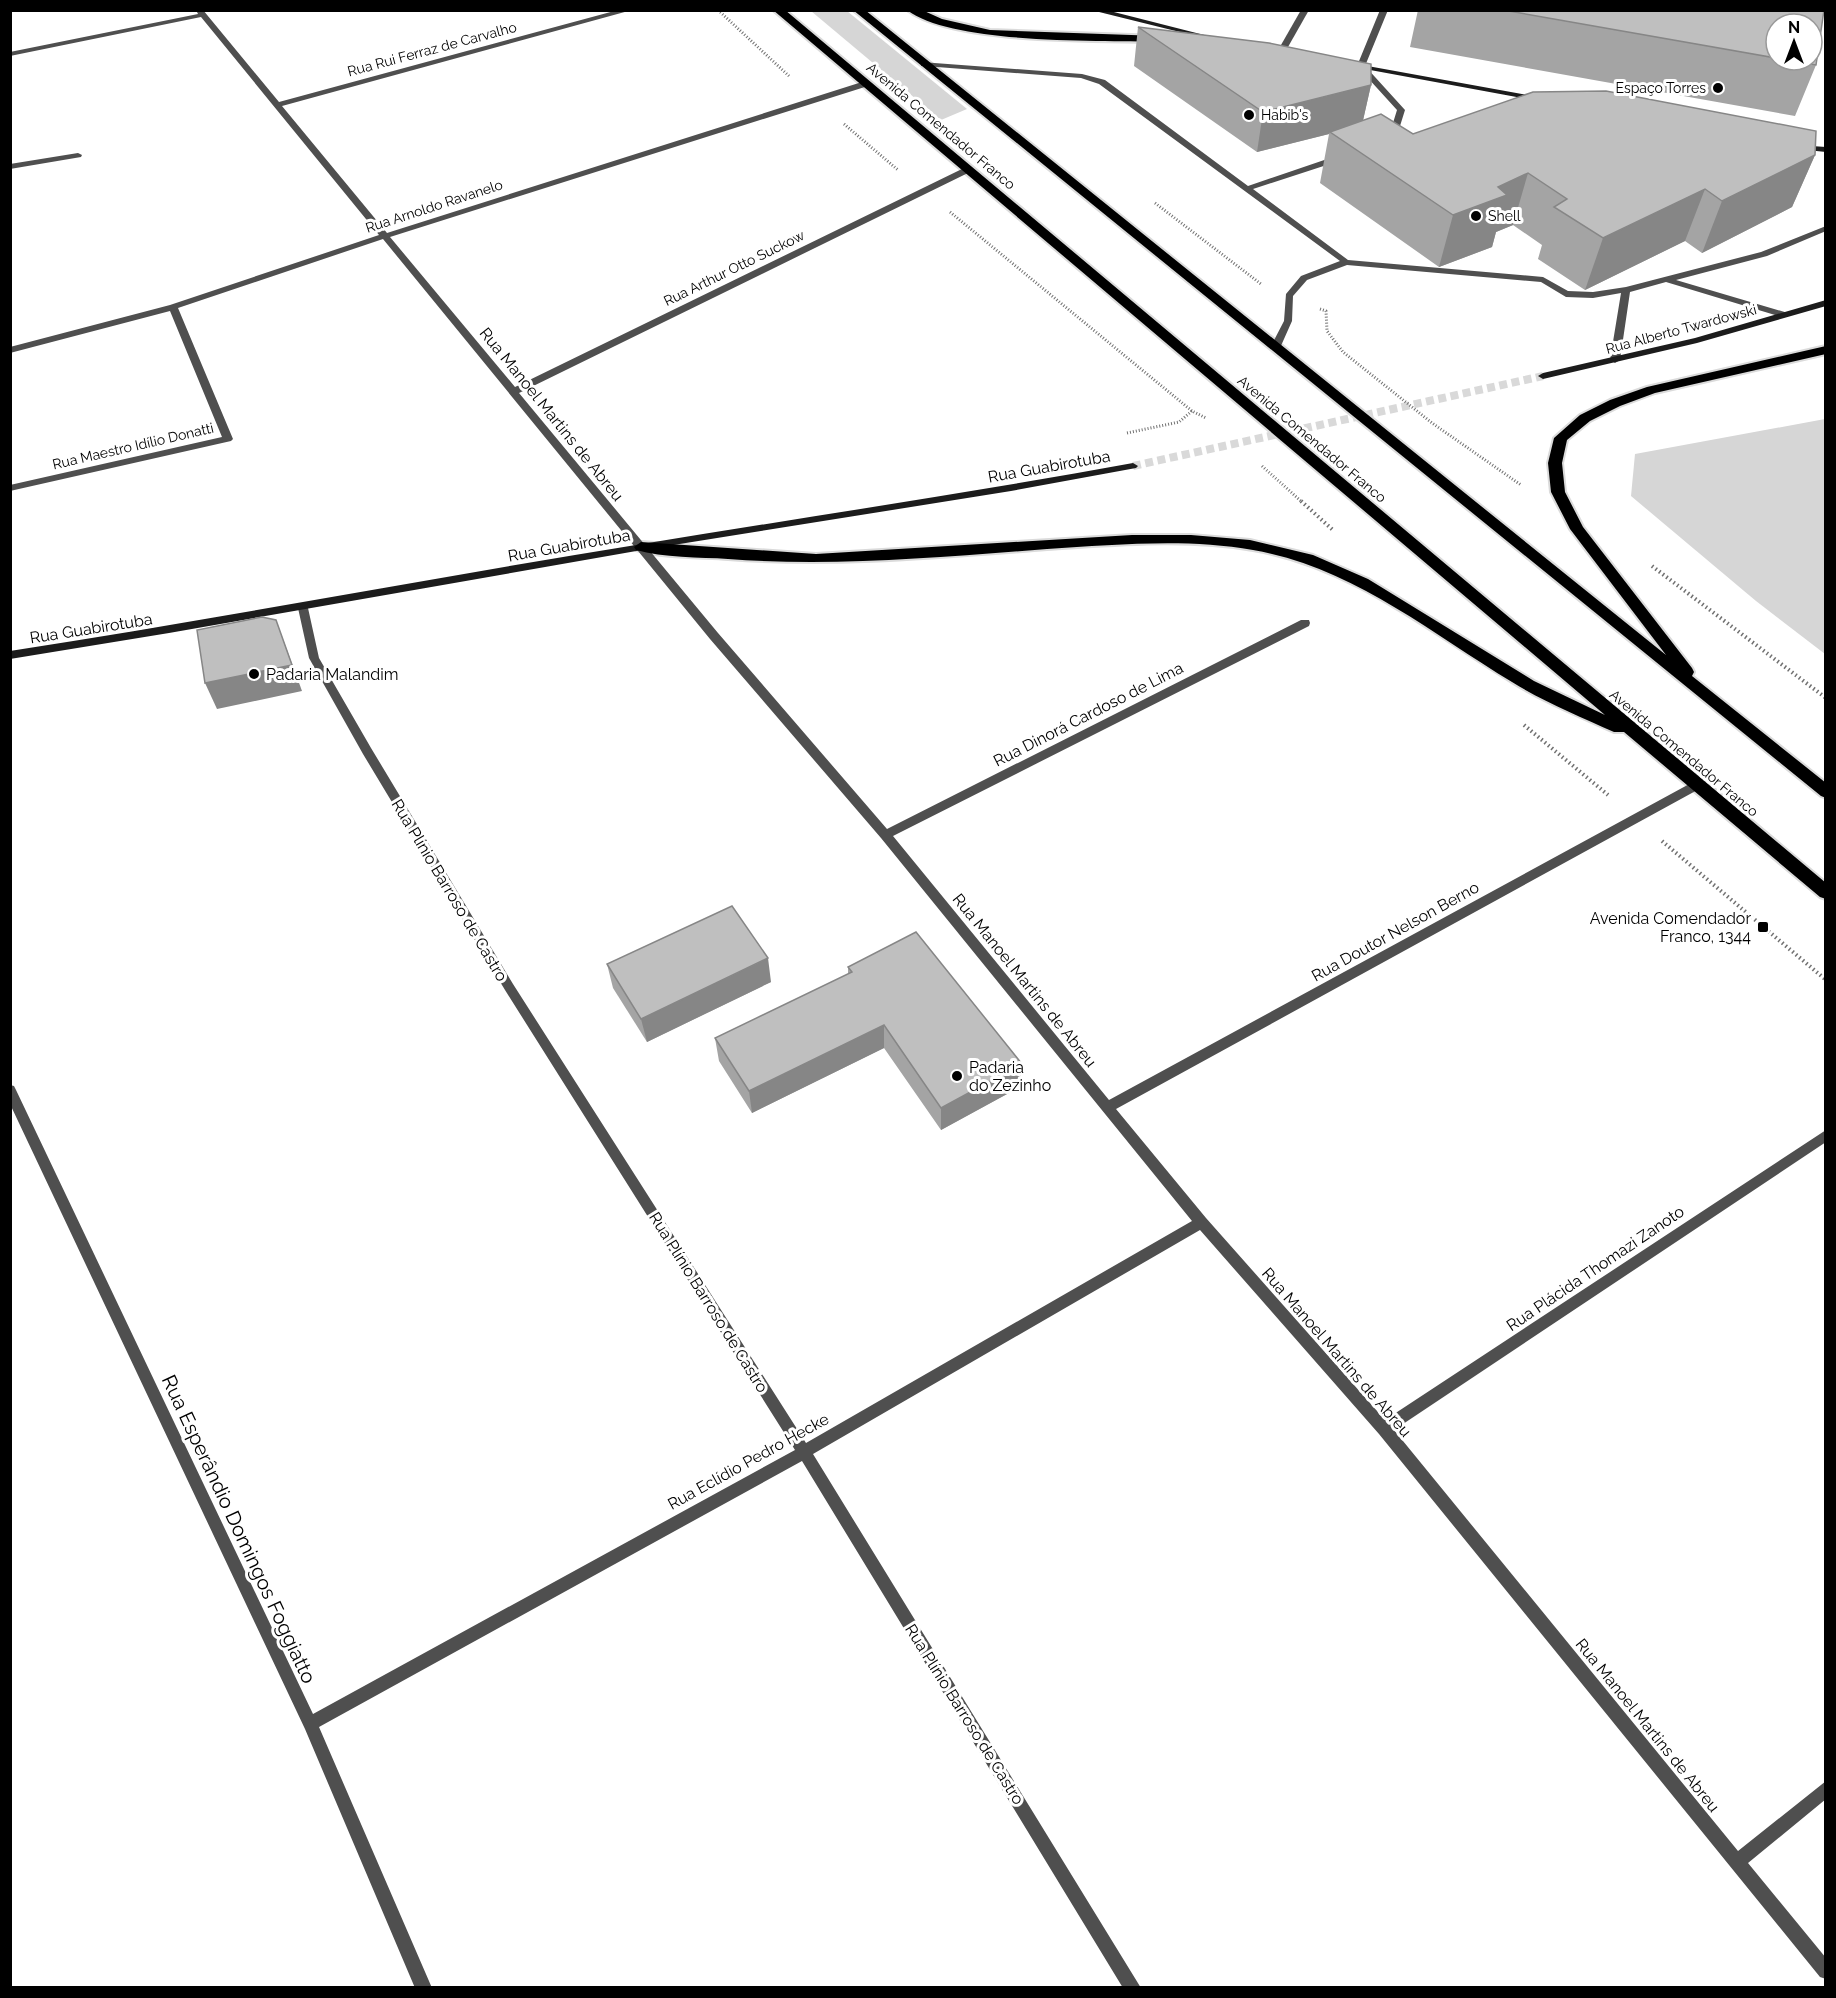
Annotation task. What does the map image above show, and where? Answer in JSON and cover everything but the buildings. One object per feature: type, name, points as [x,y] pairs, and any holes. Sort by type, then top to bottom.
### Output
[{"type":"highway","name":"Avenida Comendador Franco","points":[[778,10],[1826,893]]},
{"type":"highway","points":[[858,10],[1826,792]]},
{"type":"highway","points":[[912,10],[939,21],[990,33],[1216,41]]},
{"type":"highway","points":[[1704,694],[1577,529],[1558,492],[1555,463],[1561,438],[1586,418],[1652,390],[1826,350]]},
{"type":"highway","points":[[641,547],[786,557],[841,558],[1143,540],[1213,541],[1262,547],[1307,558],[1354,577],[1404,604],[1518,679],[1642,739]]},
{"type":"main road","points":[[1094,10],[1216,41]]},
{"type":"main road","points":[[1271,50],[1293,54]]},
{"type":"main road","points":[[1350,64],[1543,100]]},
{"type":"main road","points":[[1826,150],[1792,146],[1826,158]]},
{"type":"main road","name":"Rua Alberto Twardowski","points":[[1543,376],[1615,360],[1826,303]]},
{"type":"main road","name":"Rua Guabirotuba","points":[[10,656],[303,608],[641,547],[953,498],[1133,466]]},
{"type":"street","name":"Rua Rui Ferraz de Carvalho","points":[[276,105],[629,10]]},
{"type":"street","points":[[1281,52],[1305,10]]},
{"type":"street","points":[[1379,135],[1397,124],[1401,110],[1361,66],[1384,10]]},
{"type":"street","name":"Rua Manoel Martins de Abreu","points":[[200,13],[641,547],[885,835],[1201,1222],[1384,1429],[1826,1971]]},
{"type":"street","points":[[10,54],[200,13]]},
{"type":"street","points":[[924,64],[1082,76],[1102,82],[1346,262]]},
{"type":"street","name":"Rua Arnoldo Ravanelo","points":[[10,350],[172,307],[385,236],[865,84]]},
{"type":"street","points":[[10,167],[78,154]]},
{"type":"street","points":[[1246,189],[1352,155]]},
{"type":"street","name":"Rua Arthur Otto Suckow","points":[[513,392],[967,170]]},
{"type":"street","points":[[1275,348],[1288,321],[1289,296],[1304,278],[1346,262],[1543,280],[1566,294],[1593,295],[1626,290],[1764,254],[1826,228]]},
{"type":"street","points":[[1664,279],[1785,315]]},
{"type":"street","points":[[1615,360],[1626,290]]},
{"type":"street","name":"Rua Maestro Idílio Donatti","points":[[10,488],[228,439],[172,307]]},
{"type":"street","name":"Rua Plínio Barroso de Castro","points":[[303,608],[314,658],[367,751],[509,987],[804,1452],[1133,1988]]},
{"type":"street","name":"Rua Dinorá Cardoso de Lima","points":[[885,835],[1305,623]]},
{"type":"street","name":"Rua Doutor Nelson Berno","points":[[1108,1107],[1697,784]]},
{"type":"street","name":"Rua Esperândio Domingos Foggiatto","points":[[10,1090],[310,1724],[424,1988]]},
{"type":"street","name":"Rua Plácida Thomazi Zanoto","points":[[1384,1429],[1826,1135]]},
{"type":"street","name":"Rua Eclídio Pedro Hecke","points":[[310,1724],[804,1452],[1201,1222]]},
{"type":"street","points":[[1738,1861],[1826,1789]]},
{"type":"path","points":[[942,205],[1192,411],[1207,418]]},
{"type":"path","points":[[1326,311],[1327,332],[1342,352],[1432,423],[1525,488]]},
{"type":"path","points":[[1258,463],[1338,535]]},
{"type":"path","points":[[1651,565],[1826,698]]},
{"type":"path","points":[[1518,719],[1826,980]]},
{"type":"shaded area","points":[[811,11],[847,11],[967,109],[941,120]]},
{"type":"shaded area","points":[[1826,419],[1825,654],[1756,601],[1631,496],[1635,454]]},
{"type":"tunnel","points":[[1133,466],[1543,376]]},
{"type":"place","name":"Espaço Torres","points":[[1718,88]]},
{"type":"place","name":"Habib's","points":[[1249,115]]},
{"type":"place","name":"Shell","points":[[1476,216]]},
{"type":"place","name":"Padaria Malandim","points":[[254,674]]},
{"type":"place","name":"Avenida Comendador Franco, 1344","points":[[1763,927]]},
{"type":"place","name":"Padaria do Zezinho","points":[[957,1076]]}]
